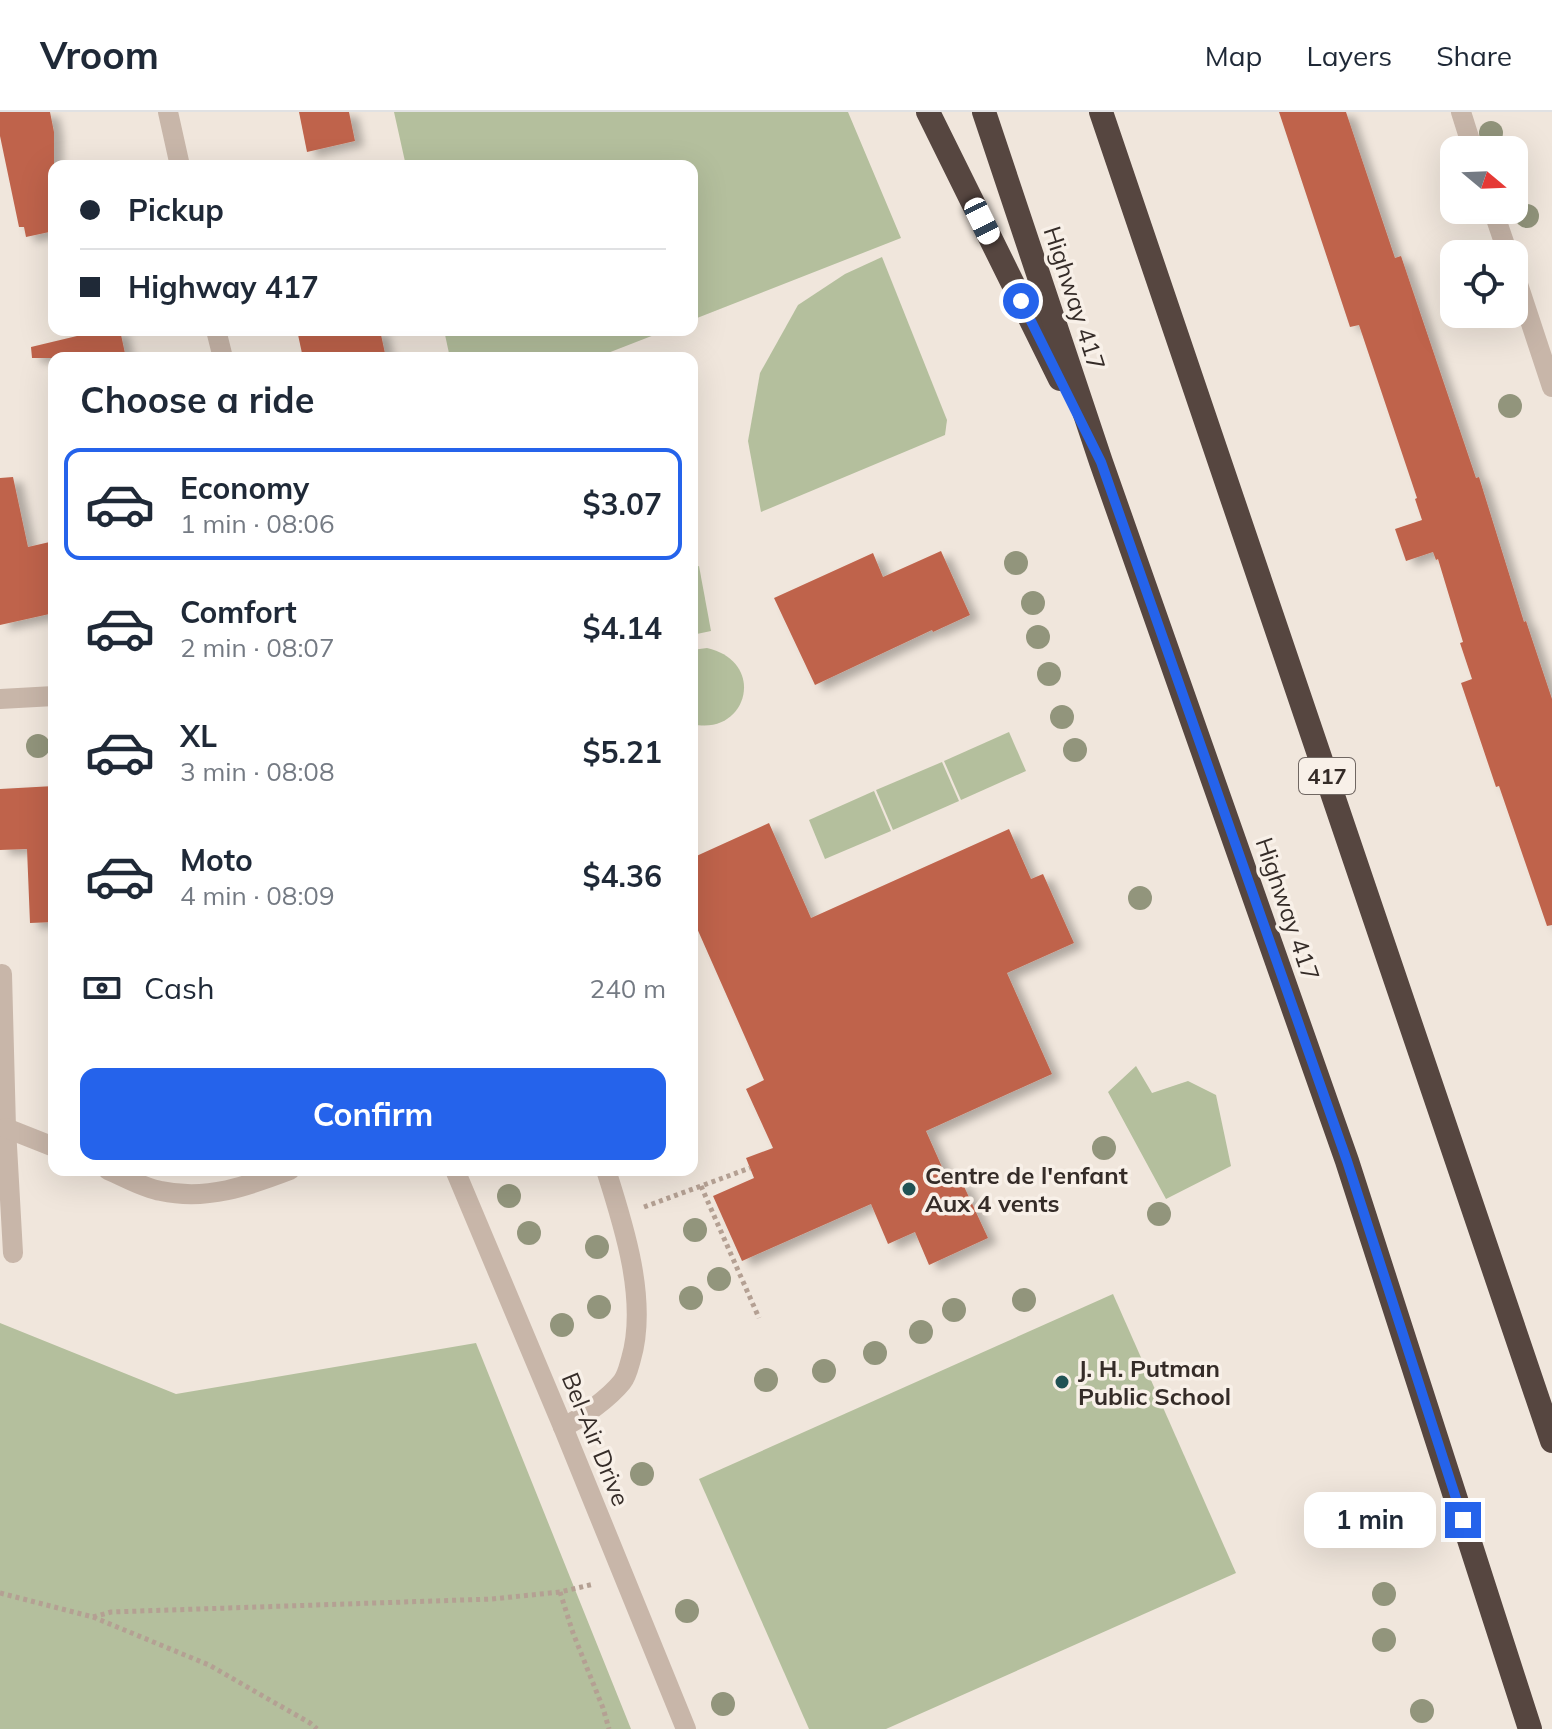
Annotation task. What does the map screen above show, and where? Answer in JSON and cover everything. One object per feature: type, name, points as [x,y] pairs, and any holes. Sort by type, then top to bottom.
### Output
[{"type":"highway","points":[[928,112],[1101,462]]},
{"type":"highway","name":"Highway 417","points":[[984,112],[1101,462],[1347,1161],[1530,1729]]},
{"type":"highway","name":"417","points":[[1101,112],[1552,1441]]},
{"type":"street","points":[[168,112],[179,160]]},
{"type":"street","points":[[1461,112],[1469,136]]},
{"type":"street","points":[[1528,314],[1552,387]]},
{"type":"street","points":[[0,699],[48,696]]},
{"type":"street","points":[[2,974],[13,1253]]},
{"type":"street","points":[[6,1128],[48,1145]]},
{"type":"street","points":[[123,1176],[159,1191],[202,1196],[245,1187],[274,1176]]},
{"type":"street","name":"Bel-Air Drive","points":[[458,1176],[686,1729]]},
{"type":"street","points":[[563,1427],[578,1420],[624,1380],[636,1341],[636,1295],[621,1217],[608,1176]]},
{"type":"path","points":[[621,1217],[750,1168]]},
{"type":"path","points":[[701,1186],[759,1318]]},
{"type":"path","points":[[93,1617],[111,1612],[492,1599],[560,1592],[594,1584]]},
{"type":"path","points":[[560,1592],[609,1729]]},
{"type":"path","points":[[0,1593],[93,1617],[209,1665],[317,1729]]},
{"type":"green space","points":[[394,112],[848,112],[901,238],[698,318],[698,160],[405,160]]},
{"type":"green space","points":[[882,257],[947,420],[945,435],[761,512],[748,441],[760,373],[798,305],[845,274]]},
{"type":"green space","points":[[445,336],[652,336],[610,352],[449,352]]},
{"type":"green space","points":[[698,566],[711,631],[698,634]]},
{"type":"green space","points":[[707,648],[726,656],[738,668],[744,682],[743,696],[737,709],[726,720],[711,725],[698,724],[698,649]]},
{"type":"green space","points":[[1009,732],[1026,771],[961,800],[944,761]]},
{"type":"green space","points":[[942,762],[959,801],[893,830],[876,790]]},
{"type":"green space","points":[[874,791],[891,831],[825,859],[809,820]]},
{"type":"green space","points":[[1136,1066],[1152,1093],[1188,1081],[1216,1095],[1231,1166],[1166,1199],[1108,1092]]},
{"type":"green space","points":[[1113,1294],[1236,1573],[886,1729],[809,1729],[699,1479]]},
{"type":"green space","points":[[0,1323],[176,1394],[476,1343],[631,1729],[0,1729]]},
{"type":"building","points":[[0,112],[50,112],[54,160],[48,160],[48,232],[26,237],[24,227],[19,227],[0,136]]},
{"type":"building","points":[[299,112],[349,112],[355,141],[307,152]]},
{"type":"building","points":[[1279,112],[1346,112],[1395,258],[1401,256],[1476,478],[1479,477],[1524,622],[1552,699],[1552,925],[1547,926],[1461,683],[1472,679],[1438,559],[1433,552],[1406,561],[1395,529],[1422,520],[1417,498],[1359,325],[1350,327]]},
{"type":"building","points":[[77,336],[121,336],[125,352],[48,352],[48,358],[32,358],[31,347]]},
{"type":"building","points":[[298,336],[381,336],[385,352],[302,352]]},
{"type":"building","points":[[13,477],[28,547],[48,542],[48,614],[0,625],[0,478]]},
{"type":"building","points":[[941,551],[970,615],[815,685],[774,598],[873,553],[883,577]]},
{"type":"building","points":[[48,786],[48,922],[30,923],[27,849],[0,850],[0,789]]},
{"type":"building","points":[[769,823],[811,918],[1009,829],[1031,879],[1043,874],[1074,943],[1007,973],[1052,1074],[926,1131],[950,1185],[961,1180],[988,1238],[929,1265],[915,1232],[888,1244],[871,1204],[742,1261],[713,1196],[754,1178],[746,1158],[773,1148],[746,1089],[764,1080],[698,931],[698,855]]},
{"type":"place","name":"Centre de l'enfant Aux 4 vents","points":[[909,1189]]},
{"type":"place","name":"J. H. Putman Public School","points":[[1062,1382]]},
{"type":"route","points":[[1021,301],[1101,462],[1347,1161],[1463,1520]]}]
